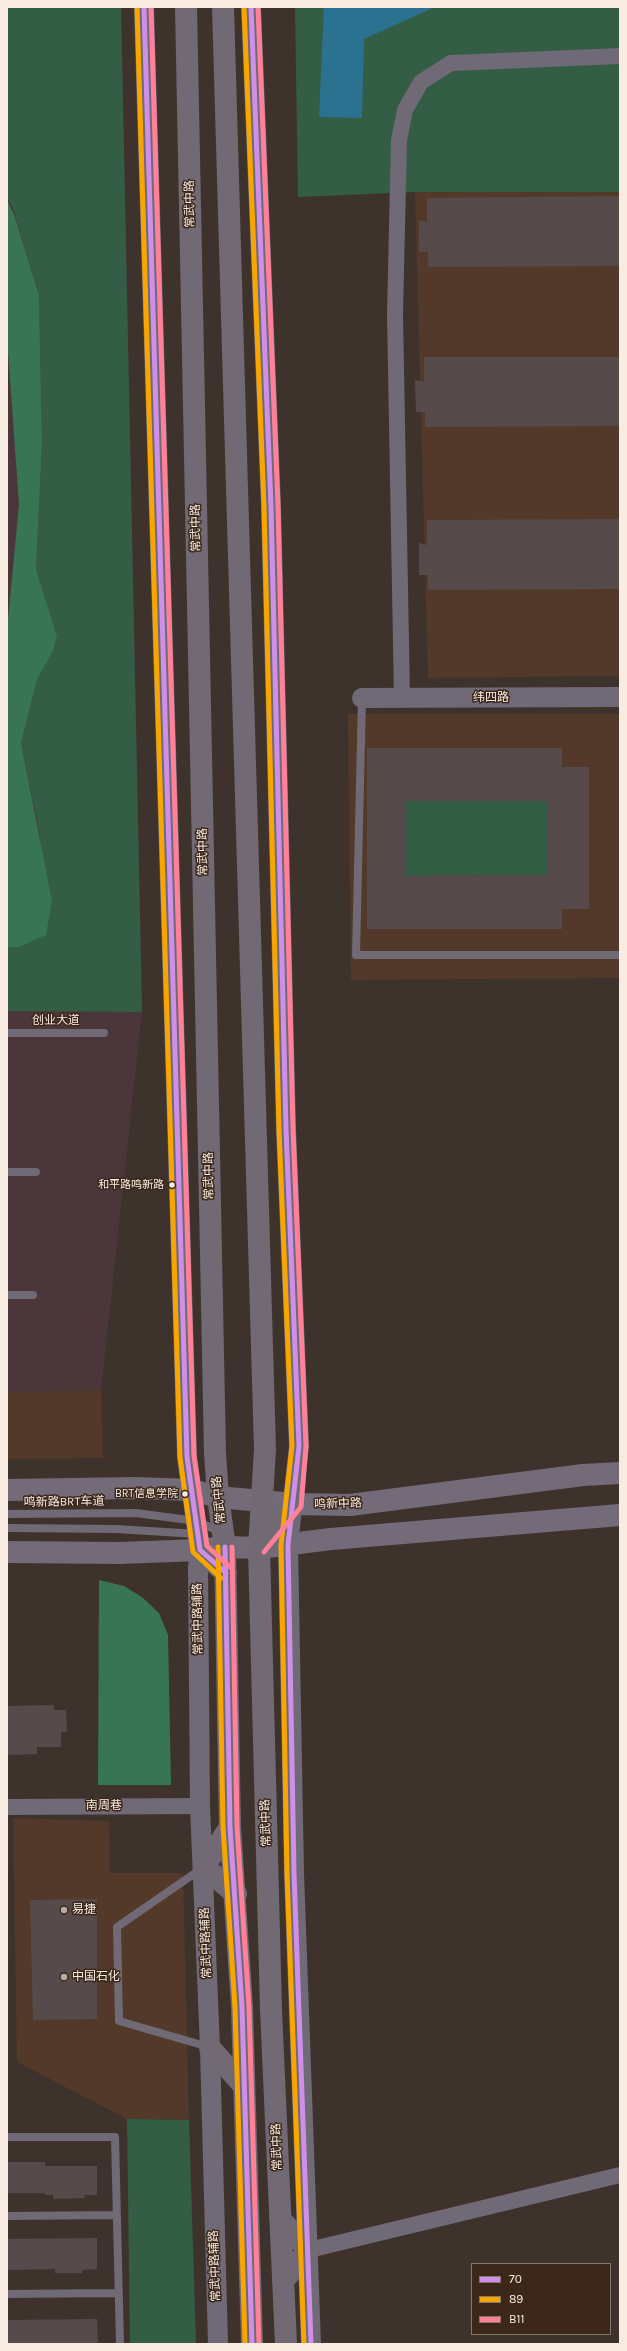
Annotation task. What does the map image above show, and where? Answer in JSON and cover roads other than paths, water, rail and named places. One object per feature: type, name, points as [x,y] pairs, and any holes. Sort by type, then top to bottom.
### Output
[{"type":"main road","name":"常武中路","points":[[186,7],[214,1434],[218,1497],[229,1538],[226,1573],[230,1827],[236,1894],[252,2344]]},
{"type":"main road","name":"常武中路","points":[[223,7],[265,1449],[259,1548],[271,2003],[286,2344]]},
{"type":"main road","name":"鸣新中路","points":[[7,1490],[135,1488],[192,1490],[218,1497],[294,1504],[350,1505],[583,1475],[620,1473]]},
{"type":"main road","points":[[259,1548],[294,1504]]},
{"type":"main road","points":[[7,1552],[120,1553],[198,1535],[229,1538],[259,1548],[332,1539],[620,1515]]},
{"type":"main road","points":[[198,1535],[226,1573]]},
{"type":"main road","points":[[230,1827],[204,1867],[236,1894]]},
{"type":"main road","points":[[210,2048],[244,2086]]},
{"type":"main road","points":[[280,2219],[309,2250],[283,2281]]},
{"type":"street","name":"常武中路辅路","points":[[144,7],[188,1457],[198,1535],[200,1806],[204,1867],[218,2344]]},
{"type":"street","points":[[251,7],[272,506],[286,1129],[299,1446],[294,1504],[288,1545],[295,1881],[309,2250],[311,2344]]},
{"type":"street","points":[[402,698],[395,314],[399,140],[405,110],[421,82],[451,63],[620,56]]},
{"type":"street","name":"纬四路","points":[[362,698],[620,697]]},
{"type":"street","name":"南周巷","points":[[7,1807],[200,1806]]},
{"type":"street","points":[[309,2250],[620,2176]]},
{"type":"lane","points":[[362,698],[356,955],[620,955]]},
{"type":"lane","name":"创业大道","points":[[7,1033],[104,1033]]},
{"type":"lane","points":[[7,1172],[36,1172]]},
{"type":"lane","points":[[7,1295],[33,1295]]},
{"type":"lane","name":"鸣新路BRT车道","points":[[7,1514],[136,1513],[198,1535]]},
{"type":"lane","name":"鸣新路BRT车道","points":[[7,1528],[116,1529],[229,1538]]},
{"type":"lane","points":[[204,1867],[117,1927],[119,2021],[210,2048]]},
{"type":"lane","points":[[7,2137],[115,2137],[120,2344]]},
{"type":"lane","points":[[7,2216],[117,2215]]},
{"type":"lane","points":[[7,2294],[118,2293]]},
{"type":"water","points":[[324,7],[435,7],[364,39],[362,118],[319,117]]},
{"type":"place","name":"和平路鸣新路","points":[[172,1185]]},
{"type":"place","name":"BRT信息学院","points":[[185,1494]]},
{"type":"place","name":"易捷","points":[[64,1910]]},
{"type":"place","name":"中国石化","points":[[64,1977]]}]
